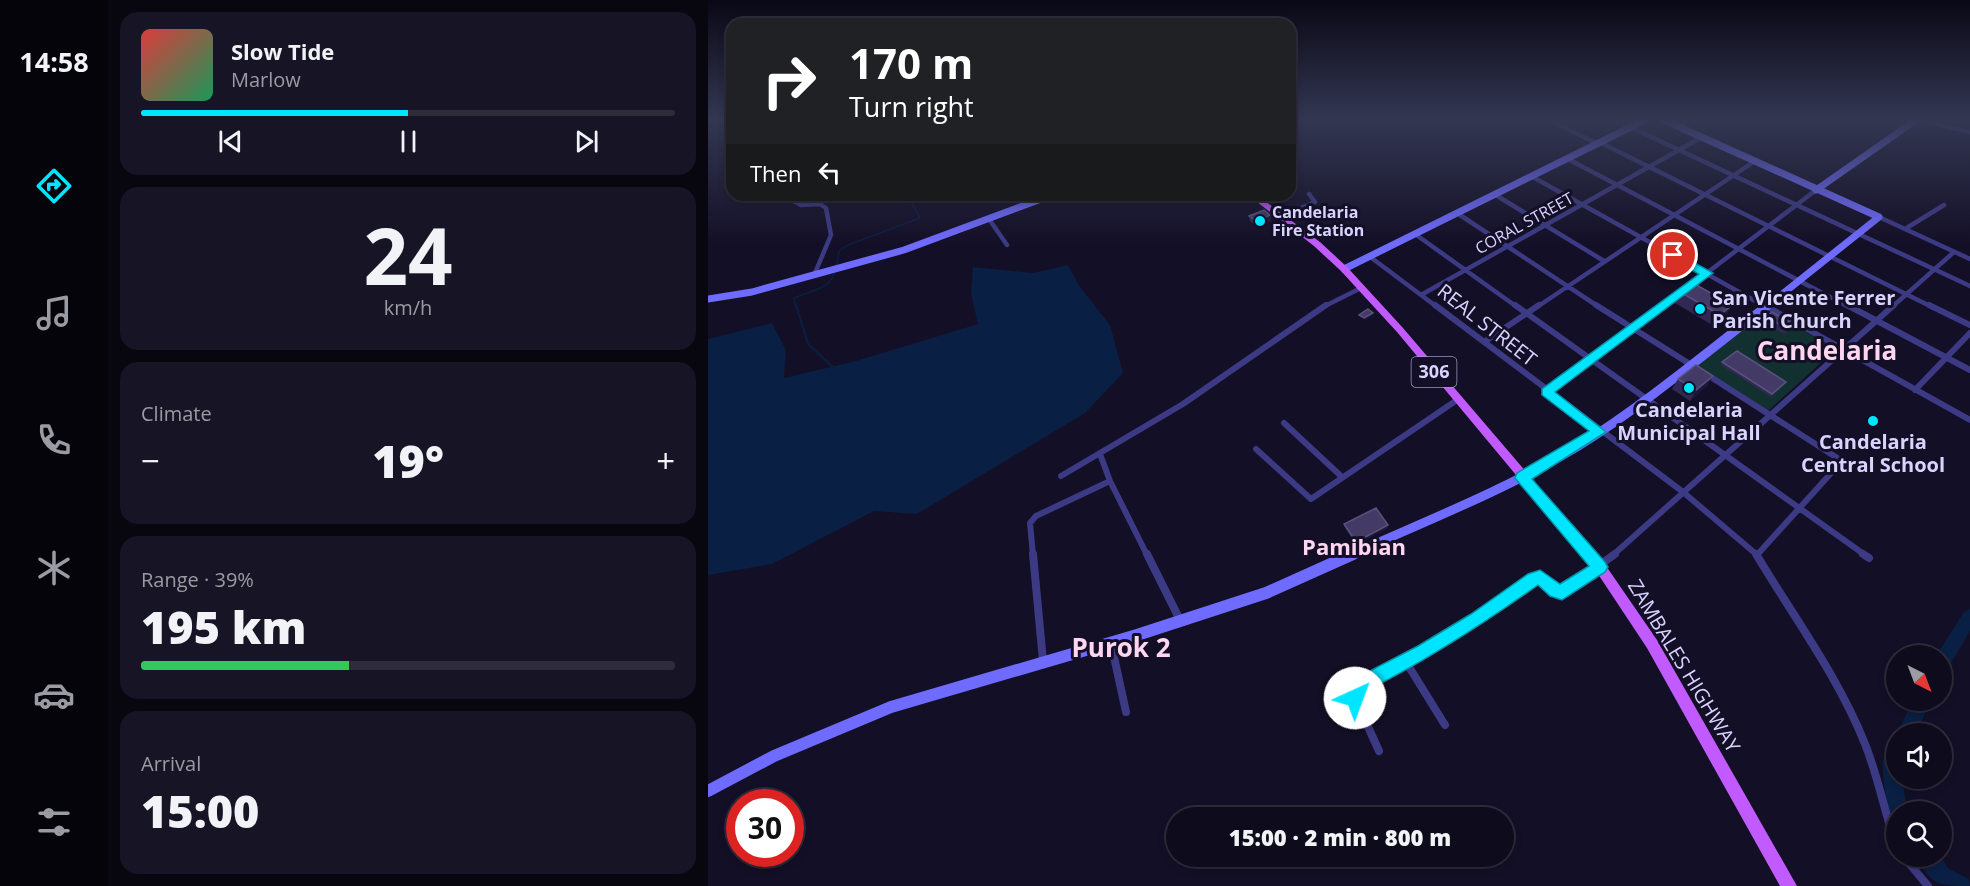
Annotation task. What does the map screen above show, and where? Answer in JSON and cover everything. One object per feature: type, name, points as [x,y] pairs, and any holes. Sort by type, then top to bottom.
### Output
[{"type":"main road","name":"ZAMBALES HIGHWAY","points":[[1260,201],[1317,244],[1344,269],[1600,567],[1652,644],[1789,886]]},
{"type":"street","points":[[1344,269],[1559,161]]},
{"type":"street","points":[[1572,161],[1874,322],[1970,370]]},
{"type":"street","points":[[1637,161],[1768,228],[1970,324]]},
{"type":"street","name":"CORAL STREET","points":[[1421,295],[1659,161]]},
{"type":"street","points":[[1703,161],[1970,286]]},
{"type":"street","points":[[1484,342],[1754,161]]},
{"type":"street","points":[[1756,161],[1970,259]]},
{"type":"street","points":[[1546,392],[1858,161]]},
{"type":"street","points":[[1531,176],[1970,420]]},
{"type":"street","points":[[1280,217],[1315,202],[1309,194]]},
{"type":"street","points":[[1494,194],[1604,261]]},
{"type":"street","points":[[793,201],[801,206],[820,204],[826,208],[831,235],[818,272]]},
{"type":"street","points":[[708,299],[752,292],[904,250],[1036,201]]},
{"type":"street","points":[[1905,230],[1944,205]]},
{"type":"street","points":[[1456,213],[1567,287],[1842,461],[1756,554]]},
{"type":"street","points":[[708,791],[774,756],[891,707],[1266,593],[1522,478],[1599,432],[1646,399],[1879,218]]},
{"type":"street","points":[[989,219],[1007,245]]},
{"type":"street","points":[[1415,234],[1869,558]]},
{"type":"street","points":[[1379,751],[1357,706],[1355,693],[1364,683],[1407,662],[1477,620],[1533,579],[1540,577],[1555,591],[1562,592],[1600,567],[1954,252]]},
{"type":"street","name":"REAL STREET","points":[[1369,256],[1599,432],[1683,492],[1756,554],[1788,602],[1858,727],[1866,745],[1886,816]]},
{"type":"street","points":[[1061,476],[1183,404],[1323,307],[1361,288]]},
{"type":"street","points":[[1915,390],[1970,333]]},
{"type":"street","points":[[1256,449],[1309,498],[1457,400]]},
{"type":"street","points":[[1284,423],[1342,477]]},
{"type":"street","points":[[1100,454],[1110,481],[1180,620]]},
{"type":"street","points":[[1043,661],[1030,523],[1036,516],[1110,481]]},
{"type":"street","points":[[1111,642],[1126,712]]},
{"type":"street","points":[[1407,662],[1445,725]]},
{"type":"street","points":[[1912,867],[1928,886]]},
{"type":"green space","points":[[1767,311],[1836,349],[1768,411],[1697,366]]},
{"type":"water","points":[[1068,265],[1080,287],[1110,325],[1123,373],[1085,413],[917,514],[874,511],[772,564],[708,575],[708,339],[772,323],[786,350],[784,378],[856,361],[978,324],[971,294],[973,267],[1033,273]]},
{"type":"building","points":[[1264,210],[1270,215],[1256,221],[1249,216]]},
{"type":"building","points":[[1693,283],[1732,305],[1720,315],[1680,292]]},
{"type":"building","points":[[1368,309],[1373,313],[1364,318],[1359,315]]},
{"type":"building","points":[[1772,312],[1793,324],[1788,329],[1766,317]]},
{"type":"building","points":[[1737,351],[1786,382],[1772,394],[1722,362]]},
{"type":"building","points":[[1696,365],[1713,376],[1696,390],[1678,379]]},
{"type":"building","points":[[1376,508],[1388,525],[1356,542],[1344,524]]},
{"type":"waterway","points":[[796,307],[794,298],[827,284],[831,279],[835,273],[839,251],[848,245],[920,218],[910,201]]},
{"type":"waterway","points":[[796,305],[808,344],[833,367]]},
{"type":"waterway","points":[[1951,645],[1970,617]]},
{"type":"waterway","points":[[1911,723],[1917,711]]},
{"type":"waterway","points":[[1894,789],[1896,801]]},
{"type":"waterway","points":[[1935,867],[1942,876],[1962,886]]},
{"type":"place","name":"Candelaria Fire Station","points":[[1260,221]]},
{"type":"place","name":"San Vicente Ferrer Parish Church","points":[[1700,309]]},
{"type":"place","name":"Candelaria Municipal Hall","points":[[1689,388]]},
{"type":"place","name":"Candelaria Central School","points":[[1873,421]]},
{"type":"district","name":"Candelaria","points":[[1827,351]]},
{"type":"district","name":"Pamibian","points":[[1354,547]]},
{"type":"district","name":"Purok 2","points":[[1121,648]]},
{"type":"route","points":[[1355,698],[1358,687],[1407,662],[1477,620],[1533,579],[1540,577],[1555,591],[1562,592],[1600,567],[1522,478],[1599,432],[1546,392],[1707,273],[1673,255]]}]
